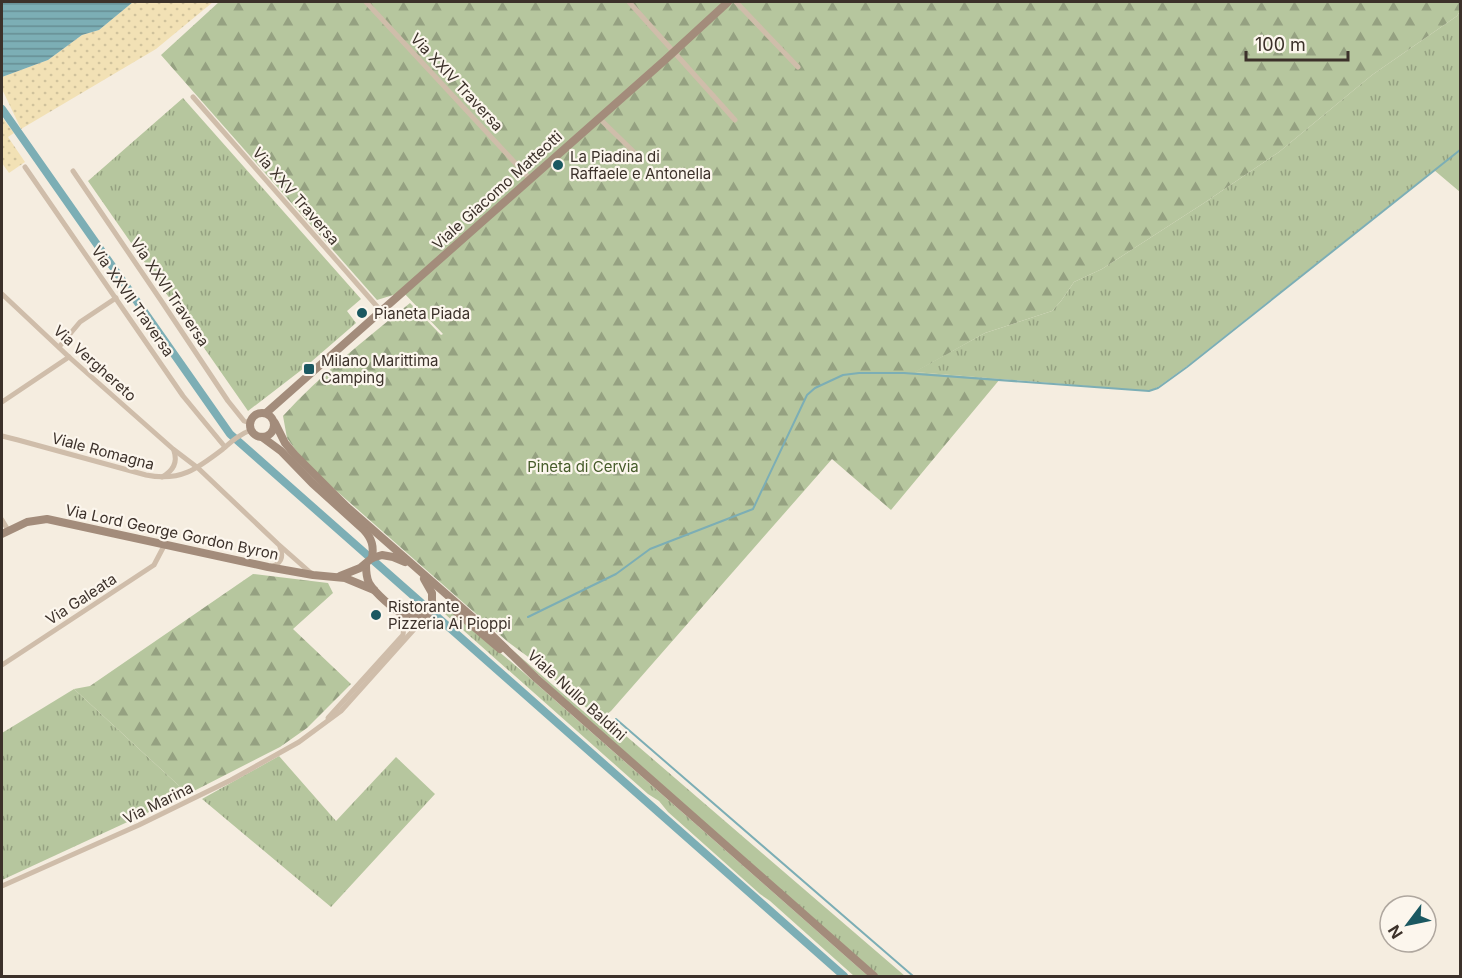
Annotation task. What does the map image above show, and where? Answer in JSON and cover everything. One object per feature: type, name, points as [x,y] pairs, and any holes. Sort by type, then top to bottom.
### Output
[{"type":"street","name":"Via XXIV Traversa","points":[[366,2],[530,179]]},
{"type":"street","points":[[629,2],[735,120]]},
{"type":"street","name":"Viale Giacomo Matteotti","points":[[271,418],[284,399],[728,2]]},
{"type":"street","points":[[736,2],[798,67]]},
{"type":"street","name":"Via XXV Traversa","points":[[193,97],[381,311]]},
{"type":"street","points":[[599,118],[638,156]]},
{"type":"street","name":"Via XXVII Traversa","points":[[25,166],[183,396],[226,446]]},
{"type":"street","name":"Via XXVI Traversa","points":[[73,171],[228,402],[250,426]]},
{"type":"street","name":"Via Verghereto","points":[[2,294],[69,357],[173,449],[198,468],[313,575]]},
{"type":"street","points":[[59,347],[80,322],[116,298]]},
{"type":"street","points":[[2,402],[69,357]]},
{"type":"street","points":[[262,437],[270,435],[273,431],[271,418],[258,413],[254,416],[250,426],[256,435],[281,451],[371,537],[373,550],[369,561],[367,577],[374,590],[396,610],[411,617],[426,616],[432,609],[432,593],[427,582],[415,567],[387,555],[369,561]]},
{"type":"street","name":"Viale Nullo Baldini","points":[[271,418],[285,443],[331,492],[478,622],[536,678],[874,976]]},
{"type":"street","name":"Viale Romagna","points":[[2,435],[159,478],[167,478],[198,468],[250,426]]},
{"type":"street","points":[[159,478],[171,472],[173,468],[176,459],[173,449]]},
{"type":"street","name":"Via Lord George Gordon Byron","points":[[5,532],[27,522],[47,519],[268,567],[338,577],[374,590]]},
{"type":"street","points":[[2,520],[5,532]]},
{"type":"street","name":"Via Galeata","points":[[2,665],[154,565],[165,544]]},
{"type":"street","points":[[268,567],[276,565],[281,560],[282,554],[278,544]]},
{"type":"street","name":"Via Lord George Gordon Byron","points":[[338,577],[352,572],[369,561]]},
{"type":"street","points":[[432,609],[453,609],[536,678]]},
{"type":"street","name":"Via Marina","points":[[318,729],[403,635],[402,618],[396,610]]},
{"type":"street","name":"Via Marina","points":[[2,886],[139,825],[231,780],[299,742],[341,711],[426,616]]},
{"type":"green space","name":"Pineta di Cervia","points":[[219,2],[1460,2],[1460,11],[1457,16],[1372,75],[1279,152],[1102,269],[1074,282],[1052,311],[985,333],[915,372],[1000,379],[891,510],[832,459],[611,711],[603,717],[590,711],[531,659],[508,642],[306,464],[287,438],[283,416],[328,371],[410,303],[441,335],[443,334],[403,292],[377,300],[161,55]]},
{"type":"green space","points":[[1460,11],[1460,192],[1434,170],[1187,366],[1149,391],[914,372],[985,333],[1052,311],[1074,282],[1102,269],[1279,152],[1372,75],[1457,16]]},
{"type":"green space","points":[[183,98],[361,299],[347,311],[356,323],[304,368],[248,411],[88,181]]},
{"type":"green space","points":[[253,574],[328,583],[333,593],[293,629],[351,684],[307,728],[280,747],[188,794],[74,689],[90,686]]},
{"type":"green space","points":[[448,611],[523,672],[868,976],[854,976],[668,812],[659,801],[648,794],[445,614]]},
{"type":"green space","points":[[502,641],[597,723],[618,729],[905,976],[879,976],[581,714]]},
{"type":"green space","points":[[74,689],[188,794],[2,880],[2,733]]},
{"type":"green space","points":[[279,756],[336,821],[396,757],[435,794],[331,907],[202,799]]},
{"type":"sand","points":[[133,2],[213,2],[156,49],[21,129],[2,89],[2,77],[48,60],[82,35],[99,30]]},
{"type":"sand","points":[[2,117],[14,133],[8,137],[25,162],[9,173],[2,163]]},
{"type":"water","points":[[2,2],[133,2],[99,30],[82,35],[48,60],[2,77]]},
{"type":"waterway","points":[[2,109],[230,434],[844,976]]},
{"type":"waterway","points":[[528,617],[616,574],[650,549],[753,509],[807,395],[815,388],[843,375],[904,373],[1149,391],[1158,388],[1460,150]]},
{"type":"waterway","points":[[616,719],[913,976]]},
{"type":"place","name":"La Piadina di Raffaele e Antonella","points":[[558,165]]},
{"type":"place","name":"Pianeta Piada","points":[[362,313]]},
{"type":"place","name":"Milano Marittima Camping","points":[[309,369]]},
{"type":"place","name":"Ristorante Pizzeria Ai Pioppi","points":[[376,615]]}]
